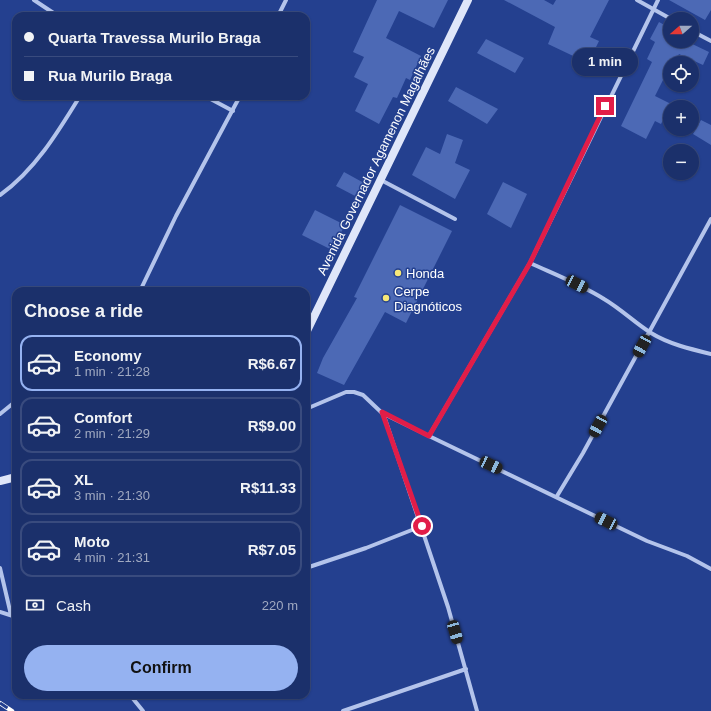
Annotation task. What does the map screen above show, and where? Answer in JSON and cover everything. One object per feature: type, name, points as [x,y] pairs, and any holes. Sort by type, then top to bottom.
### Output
[{"type":"main road","name":"Avenida Governador Agamenon Magalhães","points":[[310,325],[379,180],[468,0]]},
{"type":"main road","points":[[0,481],[12,478]]},
{"type":"street","points":[[34,0],[52,12]]},
{"type":"street","points":[[280,12],[286,0]]},
{"type":"street","points":[[637,0],[663,14]]},
{"type":"street","points":[[429,436],[530,263],[658,0]]},
{"type":"street","points":[[699,35],[711,42]]},
{"type":"street","points":[[0,195],[18,180],[44,151],[77,100]]},
{"type":"street","points":[[212,100],[233,111]]},
{"type":"street","points":[[142,287],[176,216],[238,100]]},
{"type":"street","points":[[379,180],[455,219]]},
{"type":"street","points":[[557,496],[650,332],[711,219]]},
{"type":"street","points":[[530,263],[602,297],[621,309],[650,332],[673,344],[711,354]]},
{"type":"street","points":[[310,407],[346,392],[354,392],[362,395],[382,412],[429,436],[557,496],[647,541],[687,556],[711,569]]},
{"type":"street","points":[[0,414],[12,405]]},
{"type":"street","points":[[382,412],[422,526],[466,669],[477,711]]},
{"type":"street","points":[[310,567],[366,548],[422,526]]},
{"type":"street","points":[[0,568],[12,609]]},
{"type":"street","points":[[0,612],[12,615]]},
{"type":"street","points":[[343,711],[466,669]]},
{"type":"street","points":[[133,699],[143,711]]},
{"type":"building","points":[[377,0],[448,0],[434,28],[399,11],[386,38],[421,56],[410,80],[406,78],[397,98],[393,97],[379,124],[355,111],[368,84],[354,77],[364,57],[353,52]]},
{"type":"building","points":[[504,0],[544,0],[553,5],[556,0],[609,0],[590,37],[599,41],[588,63],[548,44],[555,27]]},
{"type":"building","points":[[669,0],[711,0],[711,10],[705,20],[699,17],[699,12],[691,12]]},
{"type":"building","points":[[659,22],[663,24],[663,48],[699,47],[709,52],[703,65],[699,63],[699,56],[683,56],[679,54],[678,56],[663,56],[663,80],[655,96],[663,100],[663,120],[661,124],[655,121],[646,139],[621,126],[652,62],[647,59],[655,42],[650,39]]},
{"type":"building","points":[[486,39],[524,58],[515,73],[477,53]]},
{"type":"building","points":[[456,87],[498,109],[487,124],[448,101]]},
{"type":"building","points":[[701,120],[711,125],[711,145],[696,136],[699,136],[699,124]]},
{"type":"building","points":[[447,134],[463,140],[455,163],[470,170],[455,199],[412,175],[426,147],[440,154]]},
{"type":"building","points":[[344,172],[364,183],[357,197],[336,186]]},
{"type":"building","points":[[503,182],[527,194],[511,228],[487,214]]},
{"type":"building","points":[[400,205],[452,231],[406,323],[385,312],[344,385],[317,373],[323,358],[357,298],[354,297]]},
{"type":"building","points":[[315,210],[345,225],[332,250],[302,235]]},
{"type":"railway","points":[[0,703],[12,711]]},
{"type":"place","name":"Honda","points":[[398,273]]},
{"type":"place","name":"Cerpe Diagnóticos","points":[[386,298]]},
{"type":"route","points":[[422,526],[382,412],[429,436],[530,263],[605,106]]}]
